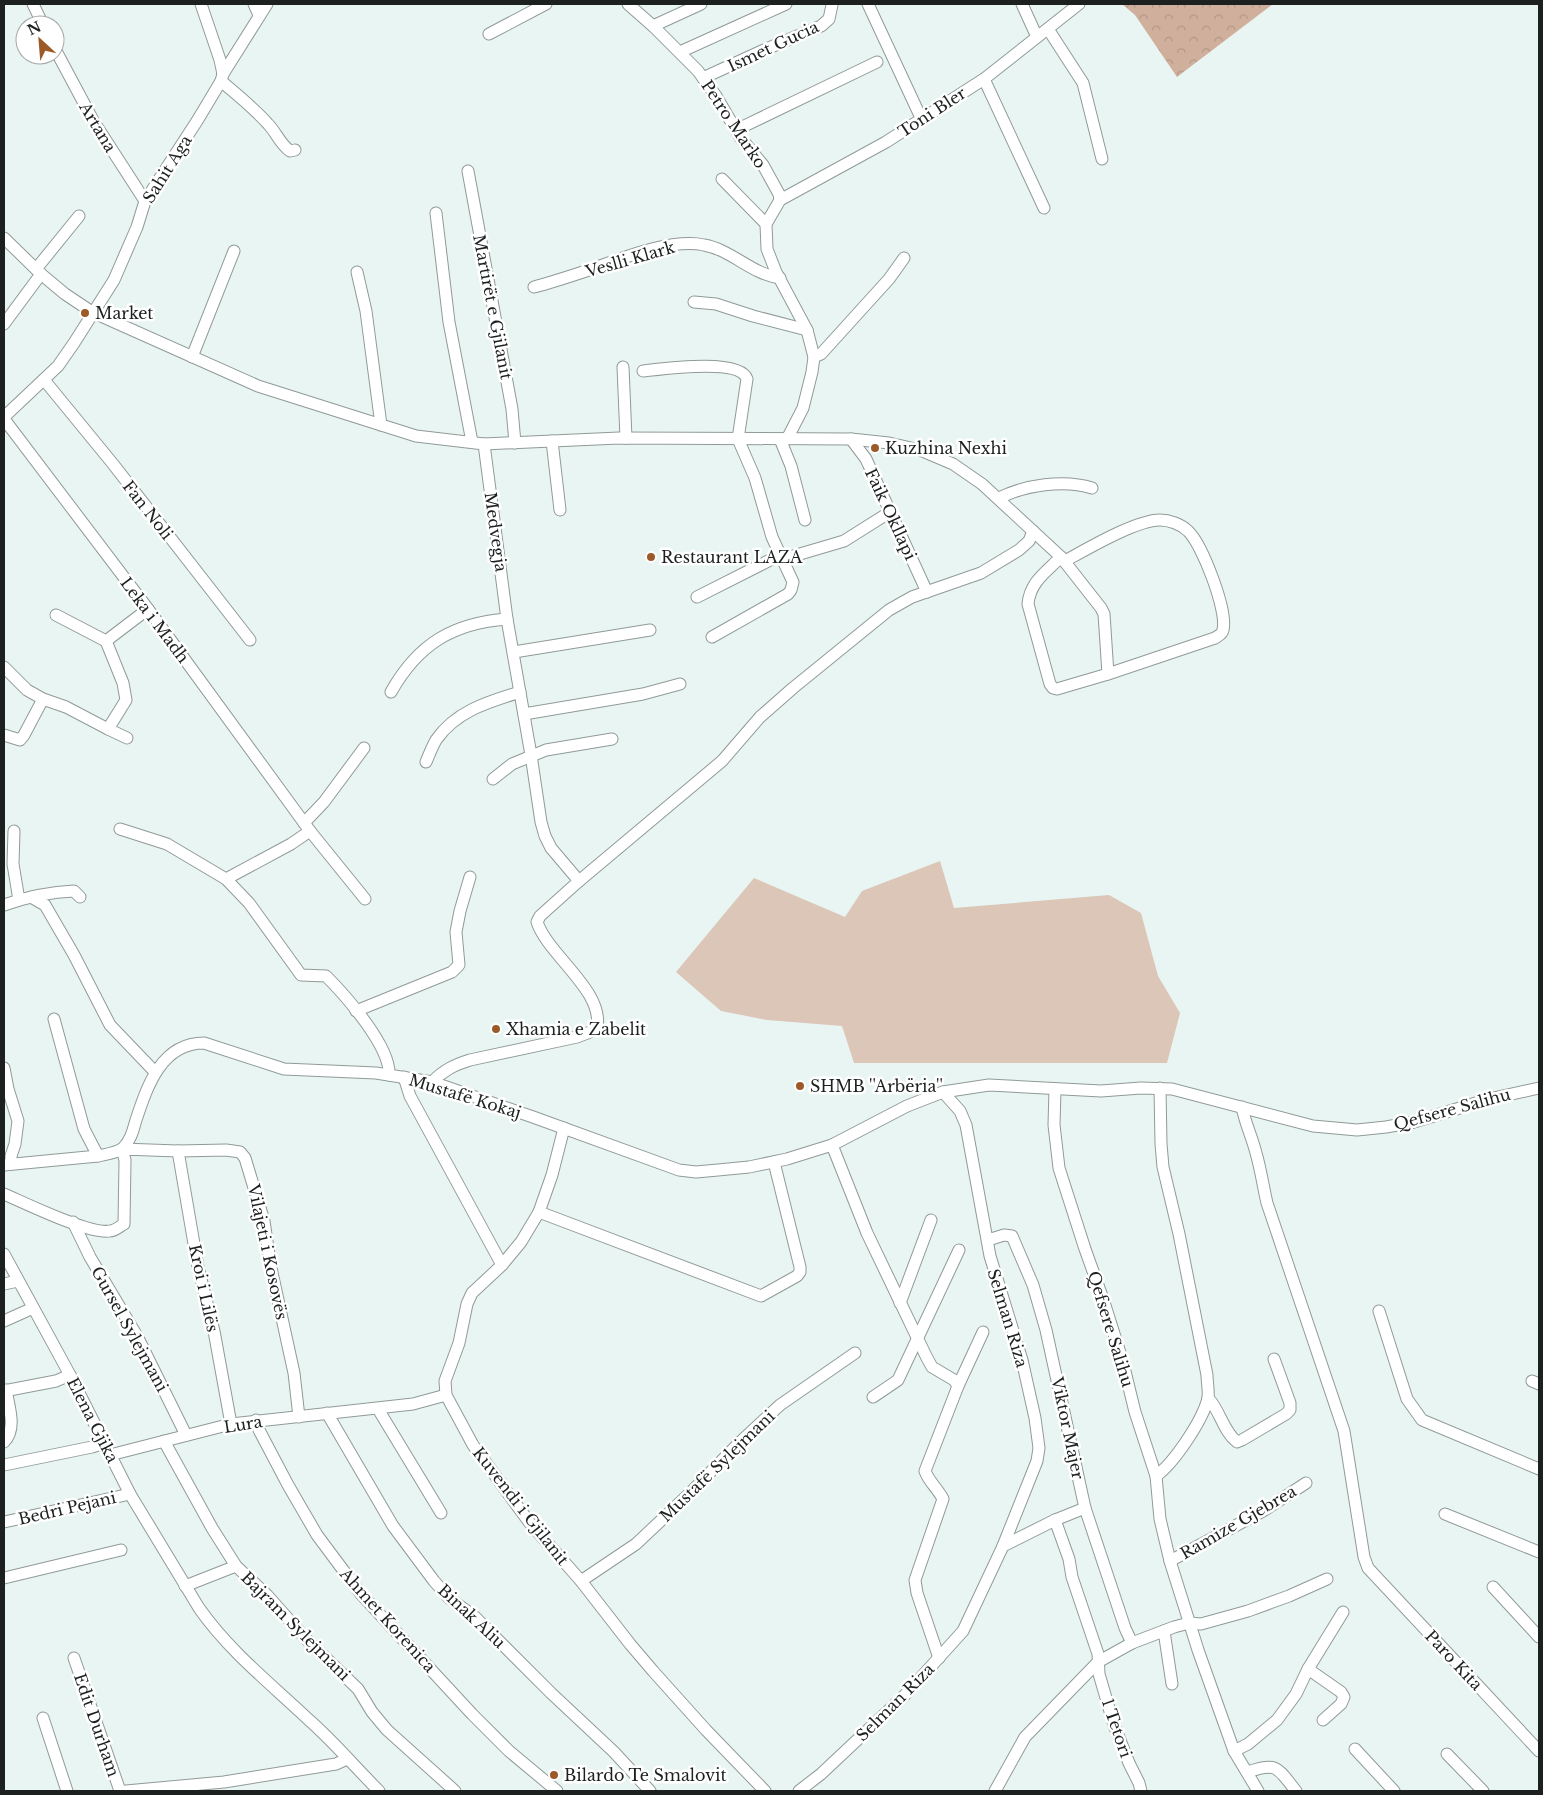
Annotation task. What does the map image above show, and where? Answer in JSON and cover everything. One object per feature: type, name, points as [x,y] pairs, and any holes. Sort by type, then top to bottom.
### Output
[{"type":"street","points":[[202,4],[220,60],[222,78],[267,122],[284,147],[290,151],[295,150]]},
{"type":"street","points":[[254,4],[259,15]]},
{"type":"street","name":"Sahit Aga","points":[[4,418],[58,366],[114,280],[137,227],[145,201],[197,121],[267,4]]},
{"type":"street","points":[[489,34],[546,4]]},
{"type":"street","name":"Petro Marko","points":[[628,4],[680,52],[703,78],[736,130],[763,165],[779,194],[780,200]]},
{"type":"street","points":[[653,26],[701,4]]},
{"type":"street","points":[[680,52],[786,4]]},
{"type":"street","points":[[868,4],[922,120]]},
{"type":"street","points":[[1022,4],[1037,37]]},
{"type":"street","points":[[984,79],[1079,4]]},
{"type":"street","name":"Ismet Gucia","points":[[703,78],[821,26],[829,19],[832,5]]},
{"type":"street","points":[[1048,29],[1083,83],[1102,159]]},
{"type":"street","points":[[736,130],[877,62]]},
{"type":"street","name":"Artana","points":[[64,65],[94,122],[145,201]]},
{"type":"street","name":"Toni Bler","points":[[780,200],[922,120],[984,79],[1044,208]]},
{"type":"street","name":"Martirët e Gjilanit","points":[[468,171],[512,409],[515,443]]},
{"type":"street","points":[[722,179],[766,224]]},
{"type":"street","points":[[780,200],[766,224],[767,249],[807,330],[814,357],[803,408],[783,439],[805,520]]},
{"type":"street","points":[[436,213],[449,322],[472,442]]},
{"type":"street","points":[[4,324],[78,216]]},
{"type":"street","points":[[4,238],[38,272],[65,294],[92,312],[258,386],[416,436],[484,444],[626,438],[851,439],[889,443],[920,450],[952,464],[982,484],[1063,558],[1104,614],[1108,674]]},
{"type":"street","name":"Veslli Klark","points":[[534,286],[560,280],[617,259],[650,250],[688,243],[704,245],[718,250],[748,267],[772,277],[780,278]]},
{"type":"street","points":[[192,357],[234,251]]},
{"type":"street","points":[[814,357],[821,354],[889,279],[904,258]]},
{"type":"street","points":[[357,272],[366,311],[381,425]]},
{"type":"street","points":[[694,302],[716,304],[807,330]]},
{"type":"street","points":[[623,367],[626,438]]},
{"type":"street","points":[[643,371],[682,367],[728,367],[739,370],[745,375],[747,380],[738,439],[755,478],[772,537],[793,582],[788,594],[712,637]]},
{"type":"street","name":"Fan Noli","points":[[45,380],[250,640]]},
{"type":"street","name":"Leka i Madh","points":[[4,418],[307,827],[365,899]]},
{"type":"street","name":"Faik Okllapi","points":[[851,439],[866,459],[927,592]]},
{"type":"street","points":[[552,441],[560,510]]},
{"type":"street","name":"Medvegja","points":[[484,444],[507,619],[531,755],[540,822],[551,848],[579,880]]},
{"type":"street","points":[[999,498],[1014,491],[1034,486],[1073,484],[1092,488]]},
{"type":"street","points":[[697,597],[781,557],[844,541],[890,512]]},
{"type":"street","points":[[1149,521],[1173,522],[1187,530],[1197,543],[1220,600],[1224,629],[1222,634],[1108,674],[1057,689],[1053,688],[1050,684],[1028,604],[1033,584],[1063,558],[1149,521]]},
{"type":"street","points":[[432,1082],[453,1065],[577,1037],[598,1027],[599,1018],[593,1002],[570,967],[546,937],[537,922],[540,916],[579,880],[722,761],[760,717],[793,688],[889,610],[912,597],[981,573],[996,565],[1029,541],[1033,531]]},
{"type":"street","points":[[106,641],[148,610]]},
{"type":"street","points":[[56,615],[106,641],[123,683],[126,700],[108,729]]},
{"type":"street","points":[[391,692],[401,674],[416,656],[435,640],[460,628],[486,621],[507,619]]},
{"type":"street","points":[[514,652],[650,630]]},
{"type":"street","points":[[4,667],[27,690],[42,699],[66,707],[127,738]]},
{"type":"street","points":[[524,714],[643,694],[680,684]]},
{"type":"street","points":[[426,762],[436,740],[453,720],[473,708],[520,692]]},
{"type":"street","points":[[4,735],[20,740],[42,699]]},
{"type":"street","points":[[493,779],[512,764],[531,755],[546,750],[612,739]]},
{"type":"street","points":[[226,879],[291,844],[307,827],[364,748]]},
{"type":"street","points":[[120,828],[167,844],[226,879],[249,903],[301,975],[321,974],[326,976],[341,991],[374,1033],[386,1053],[390,1066],[389,1075]]},
{"type":"street","points":[[14,831],[13,864],[19,900]]},
{"type":"street","points":[[356,1011],[452,972],[459,965],[456,932],[470,877]]},
{"type":"street","points":[[4,905],[40,894],[74,891],[80,897]]},
{"type":"street","points":[[31,897],[45,905],[74,955],[110,1025],[155,1072]]},
{"type":"street","points":[[54,1019],[84,1130],[98,1156]]},
{"type":"street","name":"Mustafë Kokaj","points":[[122,1149],[130,1141],[145,1095],[155,1072],[176,1051],[192,1043],[219,1048],[284,1069],[389,1075],[432,1082],[679,1170],[696,1172],[749,1167],[774,1162],[832,1145]]},
{"type":"street","points":[[4,1068],[18,1121],[15,1144],[7,1165],[98,1156],[122,1149],[178,1151]]},
{"type":"street","points":[[404,1077],[410,1096],[502,1265]]},
{"type":"street","name":"Qefsere Salihu","points":[[832,1145],[907,1106],[943,1092],[989,1085],[1101,1090],[1160,1088],[1199,1095],[1313,1126],[1336,1129],[1366,1129],[1414,1122],[1489,1098],[1539,1088]]},
{"type":"street","points":[[1156,1476],[1165,1470],[1183,1447],[1196,1425],[1208,1398],[1207,1374],[1163,1167],[1160,1144],[1160,1088]]},
{"type":"street","name":"Qefsere Salihu","points":[[1054,1089],[1054,1125],[1059,1168],[1084,1249],[1103,1299],[1122,1359],[1156,1476]]},
{"type":"street","name":"Selman Riza","points":[[799,1791],[821,1774],[905,1695],[962,1631],[1003,1546],[1037,1461],[1039,1448],[1035,1418],[1022,1360],[990,1256],[966,1125],[960,1111],[943,1092]]},
{"type":"street","name":"Paro Kita","points":[[1242,1108],[1256,1151],[1267,1203],[1344,1431],[1364,1557],[1368,1568],[1539,1751]]},
{"type":"street","points":[[446,1395],[445,1381],[458,1343],[467,1304],[472,1293],[502,1265],[521,1242],[539,1212],[552,1175],[564,1128]]},
{"type":"street","points":[[832,1145],[867,1233],[926,1356],[932,1367],[954,1380],[958,1386]]},
{"type":"street","points":[[4,1194],[96,1231],[111,1231],[124,1224],[125,1160],[122,1149]]},
{"type":"street","name":"Vilajeti i Kosovës","points":[[178,1151],[226,1150],[240,1152],[245,1158],[264,1221],[294,1373],[299,1416]]},
{"type":"street","name":"Kroi i Lilës","points":[[178,1151],[197,1258],[214,1331],[231,1424]]},
{"type":"street","points":[[539,1212],[761,1296],[797,1276],[800,1272],[774,1162]]},
{"type":"street","points":[[900,1303],[931,1220]]},
{"type":"street","name":"Gursel Sylejmani","points":[[73,1222],[90,1257],[137,1336],[186,1435]]},
{"type":"street","name":"Viktor Majer","points":[[988,1240],[1004,1235],[1012,1236],[1033,1285],[1046,1330],[1086,1508],[1125,1628],[1132,1643]]},
{"type":"street","points":[[873,1397],[898,1380],[959,1250]]},
{"type":"street","name":"Elena Gjika","points":[[4,1254],[70,1375],[130,1494],[185,1586],[211,1625],[257,1672],[323,1732],[379,1791]]},
{"type":"street","points":[[4,1284],[18,1281]]},
{"type":"street","points":[[4,1321],[33,1308]]},
{"type":"street","points":[[1379,1311],[1407,1399],[1422,1420],[1539,1469]]},
{"type":"street","points":[[939,1658],[917,1592],[915,1580],[943,1499],[939,1491],[928,1480],[925,1471],[958,1386],[983,1332]]},
{"type":"street","name":"Mustafë Sylejmani","points":[[581,1580],[636,1544],[690,1494],[737,1445],[780,1405],[855,1353]]},
{"type":"street","points":[[1208,1398],[1215,1405],[1232,1438],[1237,1442],[1242,1440],[1290,1410],[1290,1403],[1274,1359]]},
{"type":"street","points":[[4,1442],[12,1430],[5,1390],[56,1381],[70,1375]]},
{"type":"street","name":"Lura","points":[[110,1455],[231,1424],[378,1409],[413,1404],[446,1395]]},
{"type":"street","name":"Kuvendi i Gjilanit","points":[[446,1395],[473,1445],[529,1522],[581,1580],[653,1671],[706,1730],[765,1791]]},
{"type":"street","points":[[378,1409],[441,1513]]},
{"type":"street","name":"Binak Aliu","points":[[328,1413],[393,1526],[434,1581],[449,1598],[476,1617],[551,1693],[614,1752],[650,1791]]},
{"type":"street","name":"Ahmet Korenica","points":[[256,1420],[259,1430],[288,1485],[317,1535],[360,1594],[509,1751],[557,1791]]},
{"type":"street","name":"Bajram Sylejmani","points":[[164,1441],[208,1521],[236,1566],[267,1595],[306,1640],[358,1689],[372,1712],[387,1730],[455,1791]]},
{"type":"street","points":[[4,1465],[104,1443]]},
{"type":"street","name":"Ramize Gjebrea","points":[[1156,1476],[1160,1519],[1170,1561],[1189,1623],[1234,1751],[1258,1791]]},
{"type":"street","name":"Ramize Gjebrea","points":[[1170,1561],[1263,1511],[1306,1483]]},
{"type":"street","name":"Bedri Pejani","points":[[4,1522],[130,1494]]},
{"type":"street","points":[[1003,1546],[1055,1520],[1086,1508]]},
{"type":"street","points":[[1444,1514],[1539,1552]]},
{"type":"street","points":[[1055,1520],[1069,1559],[1072,1577],[1090,1624],[1098,1654],[1098,1662]]},
{"type":"street","points":[[4,1578],[121,1550]]},
{"type":"street","points":[[185,1586],[236,1566]]},
{"type":"street","points":[[995,1791],[1026,1737],[1098,1662],[1132,1643],[1164,1631],[1189,1623],[1201,1624],[1248,1611],[1328,1579]]},
{"type":"street","points":[[1493,1587],[1539,1637]]},
{"type":"street","points":[[1234,1751],[1248,1744],[1276,1720],[1296,1694],[1308,1669],[1343,1612]]},
{"type":"street","points":[[1164,1631],[1172,1684]]},
{"type":"street","name":"Edit Durham","points":[[74,1658],[120,1791]]},
{"type":"street","name":"1 Tetori","points":[[1098,1662],[1099,1674],[1114,1725],[1141,1791]]},
{"type":"street","points":[[1308,1669],[1341,1692],[1344,1697],[1341,1704],[1323,1720]]},
{"type":"street","points":[[43,1718],[67,1791]]},
{"type":"street","points":[[1355,1750],[1394,1791]]},
{"type":"street","points":[[1447,1754],[1484,1791]]},
{"type":"street","name":"Edit Durham","points":[[126,1791],[227,1787],[336,1764],[347,1759]]},
{"type":"street","points":[[1248,1772],[1260,1767],[1273,1766],[1280,1771],[1296,1791]]},
{"type":"shaded area","points":[[940,861],[954,908],[1109,895],[1141,913],[1158,976],[1180,1013],[1167,1063],[854,1063],[842,1026],[767,1020],[721,1011],[676,972],[754,878],[845,917],[862,891]]},
{"type":"green space","points":[[1122,4],[1273,4],[1177,77],[1135,15]]},
{"type":"place","name":"Market","points":[[85,313]]},
{"type":"place","name":"Kuzhina Nexhi","points":[[875,448]]},
{"type":"place","name":"Restaurant LAZA","points":[[651,557]]},
{"type":"place","name":"Xhamia e Zabelit","points":[[496,1029]]},
{"type":"place","name":"SHMB ''Arbëria''","points":[[800,1086]]},
{"type":"place","name":"Bilardo Te Smalovit","points":[[554,1775]]}]
